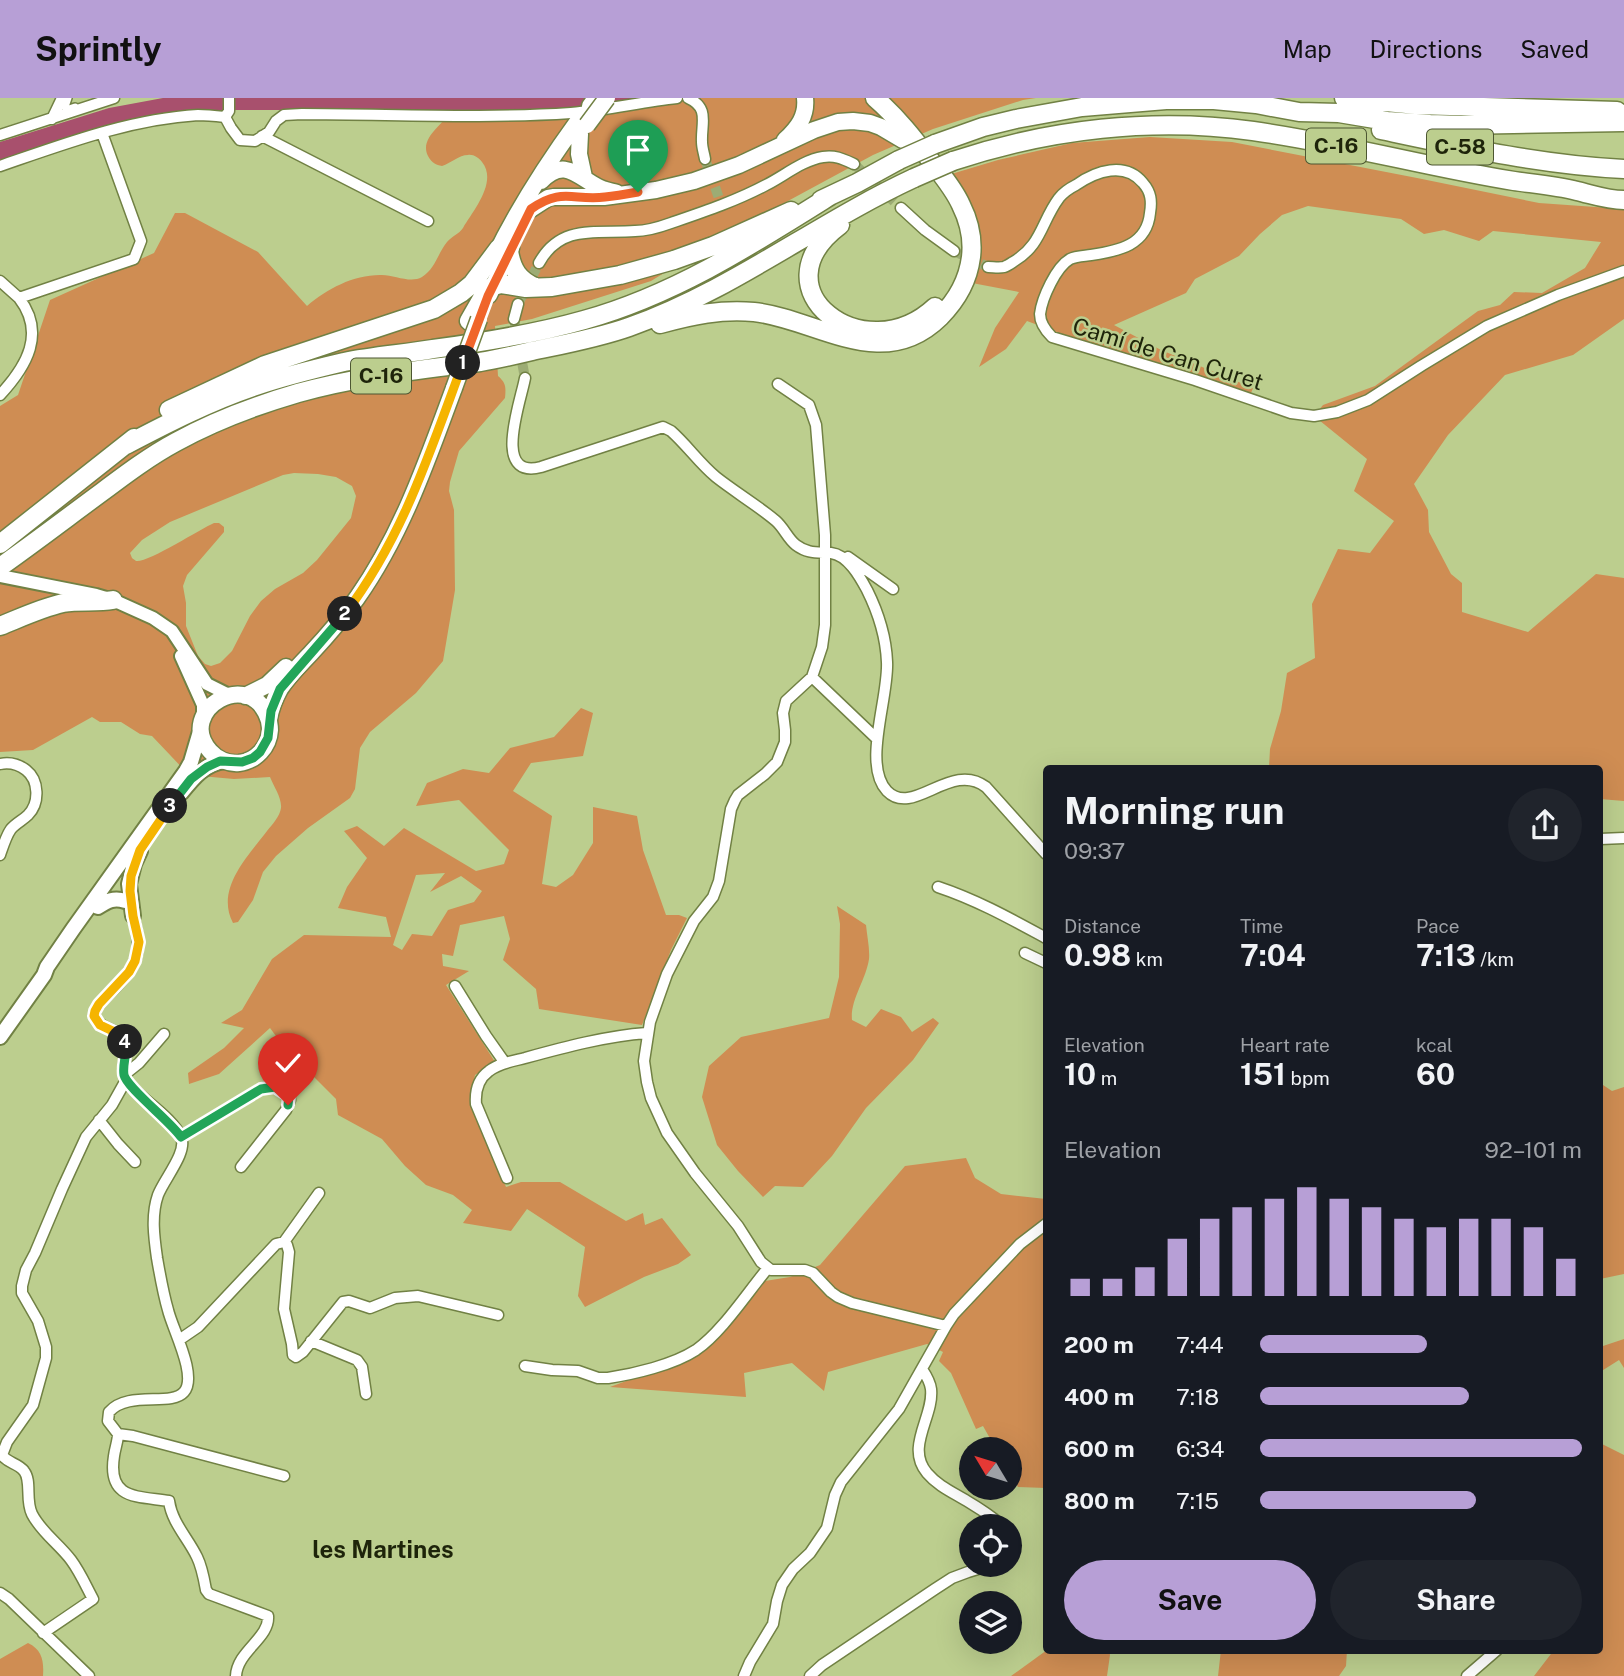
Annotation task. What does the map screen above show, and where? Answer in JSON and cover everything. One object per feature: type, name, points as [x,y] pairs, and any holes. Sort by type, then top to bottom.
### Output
[{"type":"highway","points":[[859,98],[902,140],[940,189],[955,216],[961,245],[958,268],[950,288],[939,303],[924,315],[891,330],[856,329],[839,323],[823,311],[812,292],[809,271],[816,251],[825,238],[846,221],[915,178]]},
{"type":"highway","points":[[595,337],[626,334],[696,314],[725,311],[762,313],[834,335],[874,343],[906,338],[936,321],[953,303],[963,285],[971,258],[969,226],[962,205],[946,180],[912,136],[875,98]]},
{"type":"highway","points":[[1344,98],[1428,105],[1624,111]]},
{"type":"highway","name":"C-16","points":[[0,544],[126,445],[255,386],[295,374],[382,356],[539,331],[623,308],[730,258],[830,196],[898,160],[983,127],[1082,107],[1166,100],[1214,100],[1299,112],[1339,113],[1387,121],[1461,125],[1624,122]]},
{"type":"highway","name":"C-58","points":[[1299,112],[1510,156],[1624,169]]},
{"type":"highway","name":"C-16","points":[[0,568],[134,468],[176,442],[230,417],[300,393],[343,382],[483,361],[629,327],[703,295],[879,194],[953,161],[1001,146],[1092,130],[1170,125],[1250,130],[1475,175],[1577,191],[1606,200],[1624,200]]},
{"type":"highway","points":[[1577,191],[1624,190]]},
{"type":"highway","points":[[474,320],[485,293],[493,286],[501,284],[527,288],[552,287],[620,275],[713,246],[776,216],[830,196]]},
{"type":"highway","points":[[126,445],[162,414],[265,365],[413,316],[449,301],[461,293],[504,250],[519,278],[536,287]]},
{"type":"highway","points":[[0,626],[60,604],[83,600],[113,600]]},
{"type":"main road","points":[[554,171],[596,98]]},
{"type":"main road","points":[[0,1037],[186,771],[209,707],[214,702],[267,685],[278,676],[331,620],[364,573],[402,504],[425,448],[474,320],[478,295],[562,143],[582,126],[607,98]]},
{"type":"main road","points":[[769,151],[798,126],[805,111],[805,98]]},
{"type":"main road","points":[[528,204],[548,198],[604,197],[656,190],[694,181],[822,127],[846,121],[870,123],[902,140]]},
{"type":"main road","points":[[582,126],[579,154],[584,177]]},
{"type":"main road","points":[[562,143],[554,171],[556,182],[573,196]]},
{"type":"main road","points":[[528,204],[545,177],[564,169],[578,173],[601,188],[621,194]]},
{"type":"main road","points":[[493,286],[504,250]]},
{"type":"main road","points":[[44,975],[51,971],[191,779],[215,762],[242,762],[257,755],[265,746],[274,701],[280,689],[338,624],[393,539],[423,472],[449,388]]},
{"type":"main road","points":[[237,695],[259,704],[269,722]]},
{"type":"main road","points":[[202,723],[203,740],[207,747],[214,756],[225,761]]},
{"type":"main road","points":[[133,916],[129,884],[140,850]]},
{"type":"main road","points":[[120,863],[113,886],[133,916]]},
{"type":"main road","points":[[98,907],[115,899],[125,901]]},
{"type":"street","points":[[51,119],[62,98]]},
{"type":"street","points":[[68,98],[65,106],[69,109],[102,98]]},
{"type":"street","points":[[0,135],[114,98]]},
{"type":"street","points":[[229,98],[227,114],[231,128],[240,140],[255,141],[269,132],[284,115],[535,114],[616,109],[677,98]]},
{"type":"street","points":[[688,98],[697,102],[703,112],[702,142],[705,159]]},
{"type":"street","points":[[0,166],[60,145],[130,126],[172,118],[227,114]]},
{"type":"street","points":[[19,298],[134,259],[141,241],[102,134]]},
{"type":"street","points":[[262,136],[428,221]]},
{"type":"street","points":[[539,262],[545,252],[564,238],[582,232],[635,232],[662,227],[766,185],[798,166],[821,157],[836,156],[853,164]]},
{"type":"street","name":"Camí de Can Curet","points":[[988,267],[1005,267],[1021,258],[1035,244],[1060,197],[1071,188],[1100,172],[1114,169],[1128,172],[1140,179],[1149,190],[1150,218],[1145,232],[1136,242],[1119,249],[1069,260],[1056,273],[1046,294],[1040,316],[1043,328],[1052,337],[1195,380],[1291,413],[1314,416],[1337,412],[1368,400],[1487,326],[1568,291],[1624,271]]},
{"type":"street","points":[[901,208],[954,251]]},
{"type":"street","points":[[0,281],[27,309],[32,342],[22,367],[0,395]]},
{"type":"street","points":[[514,319],[517,304]]},
{"type":"street","points":[[525,378],[514,424],[512,454],[519,465],[527,469],[536,468],[663,427],[671,430],[714,475],[776,521],[793,542],[806,551],[845,555],[893,589]]},
{"type":"street","points":[[778,384],[809,405],[816,425],[824,523],[825,625],[822,647],[812,677],[786,701],[783,713],[785,742],[777,762],[738,795],[731,809],[719,881],[713,897],[686,936],[667,974],[650,1022],[644,1061],[647,1082],[667,1133],[768,1268],[805,1270],[813,1273],[831,1292],[845,1300],[946,1326]]},
{"type":"street","points":[[838,555],[853,569],[867,592],[880,624],[885,646],[886,681],[875,752],[884,788],[898,798],[907,798],[963,779],[978,781],[1043,851]]},
{"type":"street","points":[[0,576],[113,600],[153,618],[166,626],[178,639],[207,684],[237,695]]},
{"type":"street","points":[[178,639],[179,651],[203,705],[202,723]]},
{"type":"street","points":[[812,677],[876,738]]},
{"type":"street","points":[[0,764],[14,763],[29,772],[37,790],[32,810],[9,832],[0,855]]},
{"type":"street","points":[[1603,839],[1624,838]]},
{"type":"street","points":[[938,887],[985,904],[1043,935]]},
{"type":"street","points":[[133,916],[139,942],[135,961],[129,972],[99,1004],[94,1016],[100,1025],[119,1034],[125,1041],[125,1077],[181,1137],[183,1146],[162,1187],[154,1216],[155,1241],[165,1297],[188,1377],[185,1391],[176,1397],[117,1404],[109,1412],[108,1421],[118,1434],[284,1476]]},
{"type":"street","points":[[1025,953],[1043,962]]},
{"type":"street","points":[[455,986],[505,1063]]},
{"type":"street","points":[[507,1178],[476,1104],[478,1084],[486,1072],[505,1063],[599,1040],[647,1033]]},
{"type":"street","points":[[43,1633],[93,1599],[70,1559],[32,1515],[27,1499],[26,1473],[2,1455],[7,1442],[33,1405],[46,1358],[46,1347],[38,1321],[22,1293],[23,1278],[86,1137],[112,1105],[125,1077],[164,1034]]},
{"type":"street","points":[[181,1137],[261,1089],[271,1086],[282,1090],[290,1100],[286,1110],[241,1167]]},
{"type":"street","points":[[99,1120],[135,1162]]},
{"type":"street","points":[[179,1340],[198,1327],[276,1244],[284,1242],[319,1193]]},
{"type":"street","points":[[744,1676],[773,1624],[779,1593],[787,1577],[810,1553],[827,1528],[835,1496],[842,1482],[892,1420],[954,1314],[1020,1244],[1043,1226]]},
{"type":"street","points":[[284,1242],[289,1252],[284,1309],[293,1354],[296,1357],[343,1302],[349,1301],[370,1308],[395,1298],[418,1296],[498,1315]]},
{"type":"street","points":[[525,1366],[578,1371],[598,1378],[608,1378],[673,1360],[694,1351],[714,1334],[768,1268]]},
{"type":"street","points":[[312,1341],[357,1360],[362,1367],[366,1394]]},
{"type":"street","points":[[922,1369],[929,1380],[931,1395],[918,1449],[922,1466],[938,1484],[986,1514]]},
{"type":"street","points":[[118,1434],[113,1467],[118,1488],[128,1494],[169,1501],[181,1534],[199,1560],[209,1594],[268,1616],[268,1626],[240,1661],[236,1676]]},
{"type":"street","points":[[810,1676],[874,1629],[959,1576]]},
{"type":"street","points":[[0,1593],[89,1676]]},
{"type":"street","points":[[1467,1676],[1492,1654]]},
{"type":"shaded area","points":[[163,98],[644,98],[624,103],[538,110],[218,110],[115,125],[0,160],[0,142],[109,108]]},
{"type":"shaded area","points":[[644,98],[1036,98],[933,129],[873,155],[738,228],[651,281],[532,319],[495,326],[498,376],[505,386],[505,398],[459,451],[450,482],[449,491],[454,510],[455,590],[443,661],[416,693],[370,732],[360,748],[355,789],[350,798],[308,828],[276,856],[263,872],[253,900],[238,922],[233,923],[228,898],[236,874],[281,808],[270,777],[234,779],[189,775],[152,736],[140,734],[121,722],[100,722],[92,717],[33,750],[0,752],[0,406],[18,395],[50,300],[154,253],[175,213],[185,213],[258,252],[307,306],[332,289],[360,277],[385,275],[417,279],[430,270],[447,242],[463,228],[486,187],[486,170],[476,157],[465,155],[442,166],[434,163],[428,156],[426,149],[429,138],[451,111],[548,109],[621,103]],"holes":[[[318,474],[336,477],[352,486],[356,496],[351,518],[303,573],[275,589],[261,601],[232,651],[220,663],[211,666],[205,664],[198,656],[186,626],[183,586],[187,575],[224,532],[224,527],[214,523],[142,560],[136,561],[130,553],[142,540],[170,522],[283,475]]]},
{"type":"shaded area","points":[[1150,137],[1232,142],[1539,203],[1624,209],[1624,319],[1573,355],[1505,375],[1448,435],[1414,484],[1428,510],[1429,532],[1451,574],[1462,583],[1462,612],[1528,632],[1596,574],[1624,578],[1624,801],[1603,799],[1603,765],[1269,765],[1270,749],[1281,711],[1287,673],[1315,658],[1312,604],[1338,549],[1370,553],[1394,521],[1354,491],[1367,459],[1314,416],[1323,405],[1375,386],[1478,311],[1500,305],[1514,292],[1542,293],[1585,268],[1601,242],[1493,231],[1479,241],[1444,230],[1424,234],[1401,219],[1308,206],[1282,215],[1239,256],[1195,279],[1186,293],[1114,325],[1161,350],[1253,388],[1249,398],[1190,382],[1027,321],[1006,349],[979,367],[995,328],[1019,292],[972,283],[977,270],[948,175],[1072,143]]},
{"type":"shaded area","points":[[581,708],[593,713],[583,756],[531,763],[513,791],[552,816],[542,884],[556,887],[573,875],[593,843],[593,807],[637,816],[643,850],[666,915],[687,918],[671,950],[642,1025],[539,1009],[536,989],[503,960],[510,939],[504,916],[460,925],[453,956],[442,954],[443,966],[469,971],[446,985],[495,1062],[475,1075],[471,1099],[506,1187],[521,1182],[560,1182],[626,1221],[643,1213],[645,1225],[662,1218],[691,1255],[678,1264],[644,1277],[585,1307],[578,1296],[585,1247],[527,1209],[511,1231],[463,1223],[472,1210],[453,1195],[426,1185],[382,1139],[338,1115],[336,1099],[312,1075],[295,1087],[286,1073],[296,1063],[270,1028],[219,1074],[189,1084],[188,1073],[224,1048],[244,1028],[221,1023],[242,1010],[272,959],[304,935],[391,937],[386,917],[338,908],[347,887],[367,858],[344,831],[357,826],[384,846],[404,828],[476,871],[504,864],[509,850],[459,800],[416,806],[427,783],[463,769],[489,773],[510,748],[554,737]],"holes":[[[445,873],[430,892],[461,876],[482,891],[474,902],[448,910],[432,936],[412,934],[402,950],[393,945],[416,875]]]},
{"type":"shaded area","points":[[837,906],[866,925],[869,947],[869,959],[853,1005],[852,1020],[866,1027],[881,1009],[901,1017],[912,1032],[933,1018],[939,1023],[913,1060],[866,1108],[832,1156],[803,1187],[775,1186],[763,1197],[717,1145],[702,1097],[709,1066],[741,1037],[829,1018],[839,977],[840,924]]},
{"type":"shaded area","points":[[1603,1085],[1612,1091],[1624,1087],[1624,1274],[1603,1278]]},
{"type":"shaded area","points":[[966,1158],[975,1178],[1001,1194],[1043,1199],[1043,1488],[1022,1487],[1022,1437],[989,1437],[983,1426],[976,1429],[951,1373],[939,1361],[943,1352],[927,1344],[828,1372],[824,1391],[792,1363],[744,1373],[746,1397],[610,1387],[691,1357],[736,1318],[765,1281],[790,1277],[820,1265],[905,1166]]},
{"type":"shaded area","points":[[1624,1339],[1624,1368],[1619,1360],[1603,1370],[1603,1346]]},
{"type":"shaded area","points":[[1603,1444],[1624,1455],[1624,1676],[1534,1676],[1551,1654],[1603,1654]]},
{"type":"shaded area","points":[[28,1643],[41,1656],[43,1676],[0,1676],[0,1659]]},
{"type":"shaded area","points":[[1043,1653],[1110,1654],[1107,1676],[1011,1676]]},
{"type":"shaded area","points":[[1221,1654],[1347,1654],[1346,1666],[1339,1676],[1218,1676]]},
{"type":"tunnel","points":[[705,159],[720,201]]},
{"type":"tunnel","points":[[854,164],[901,208]]},
{"type":"tunnel","points":[[954,251],[988,267]]},
{"type":"tunnel","points":[[518,304],[539,263]]},
{"type":"tunnel","points":[[514,319],[525,378]]},
{"type":"district","name":"les Martines","points":[[383,1550]]},
{"type":"route","points":[[288,1105],[290,1100],[287,1093],[275,1087],[266,1087],[181,1137],[126,1080],[124,1066],[127,1047],[123,1037],[100,1025],[94,1016],[99,1004],[129,972],[138,951],[139,942],[129,884],[134,863],[175,799],[199,771],[215,762],[246,761],[257,755],[265,746],[274,701],[280,689],[338,624],[376,569],[415,493],[488,296],[531,209],[554,197],[604,197],[638,192]]}]
